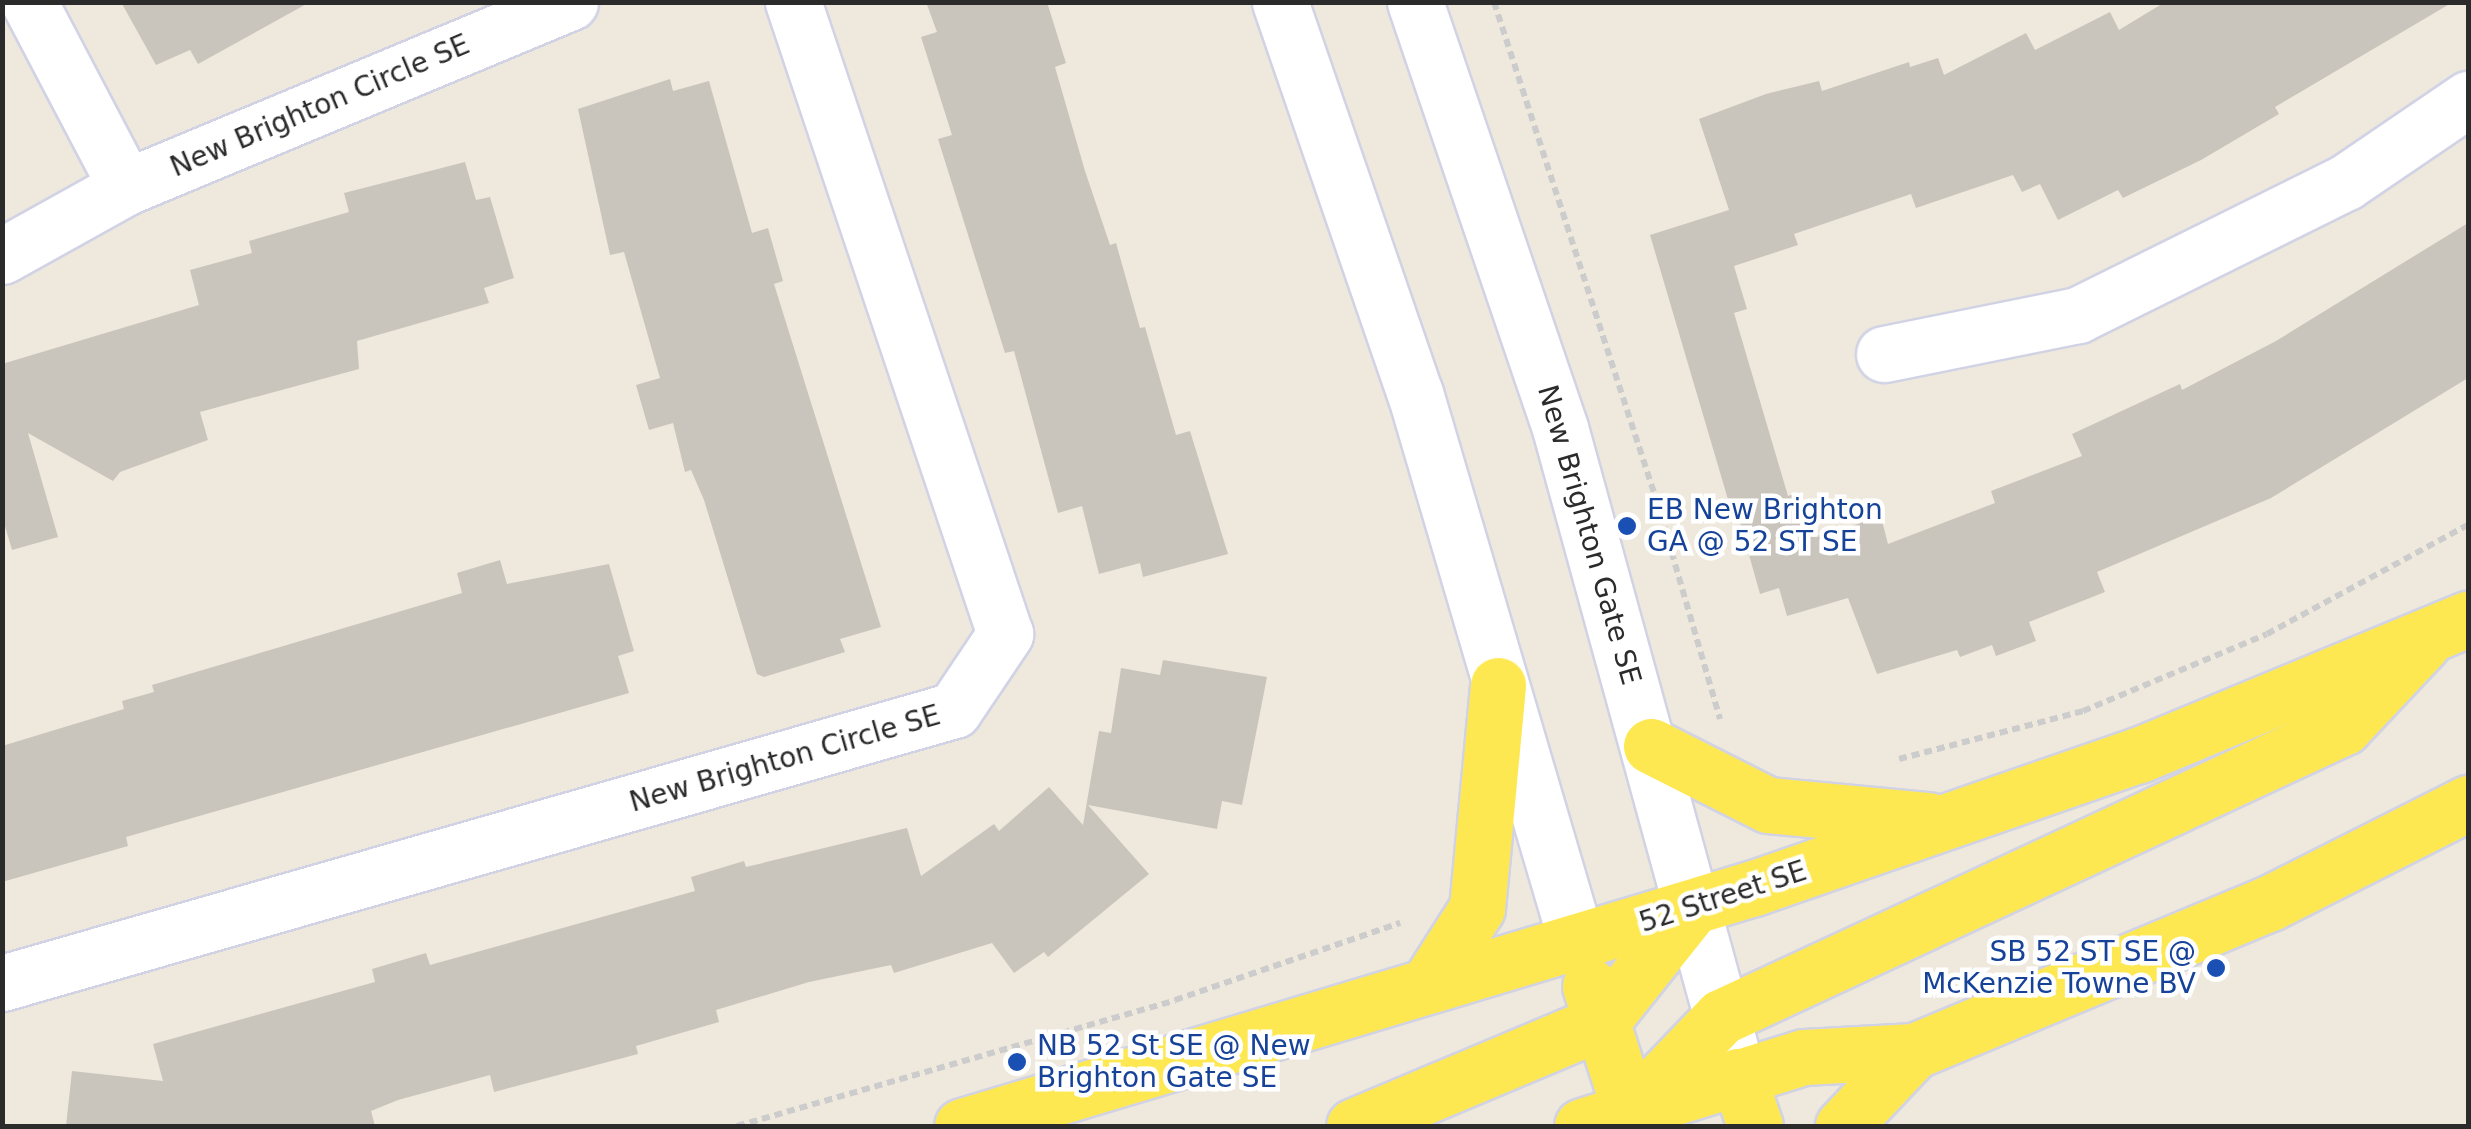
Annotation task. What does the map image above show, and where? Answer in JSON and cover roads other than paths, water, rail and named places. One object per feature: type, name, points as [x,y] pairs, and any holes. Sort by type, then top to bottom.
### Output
[{"type":"main road","points":[[1616,1122],[1721,1016],[2344,727],[2452,625]]},
{"type":"main road","name":"52 Street SE","points":[[962,1126],[1691,909],[1950,822],[2139,755],[2452,625]]},
{"type":"main road","points":[[1428,986],[1478,908],[1498,685]]},
{"type":"main road","points":[[1651,746],[1768,805],[1950,822]]},
{"type":"main road","points":[[1616,1122],[1746,1101],[1804,1057],[1914,1051],[2270,904],[2468,803]]},
{"type":"main road","points":[[1354,1126],[1601,1022],[1691,909]]},
{"type":"main road","points":[[1577,944],[1601,1022],[1616,1122]]},
{"type":"main road","points":[[1842,1126],[1914,1051]]},
{"type":"street","points":[[29,2],[126,187]]},
{"type":"street","name":"New Brighton Circle SE","points":[[2,256],[126,187],[570,2]]},
{"type":"street","name":"New Brighton Circle SE","points":[[2,983],[954,710],[1006,634],[794,2]]},
{"type":"street","points":[[1280,2],[1415,393],[1577,944]]},
{"type":"street","name":"New Brighton Gate SE","points":[[1415,2],[1560,428],[1651,746],[1691,909],[1746,1101]]},
{"type":"street","points":[[1884,354],[2078,315],[2346,182],[2468,99]]},
{"type":"place","name":"EB New Brighton GA @ 52 ST SE","points":[[1627,526]]},
{"type":"place","name":"SB 52 ST SE @ McKenzie Towne BV","points":[[2216,968]]},
{"type":"place","name":"NB 52 St SE @ New Brighton Gate SE","points":[[1017,1062]]}]
